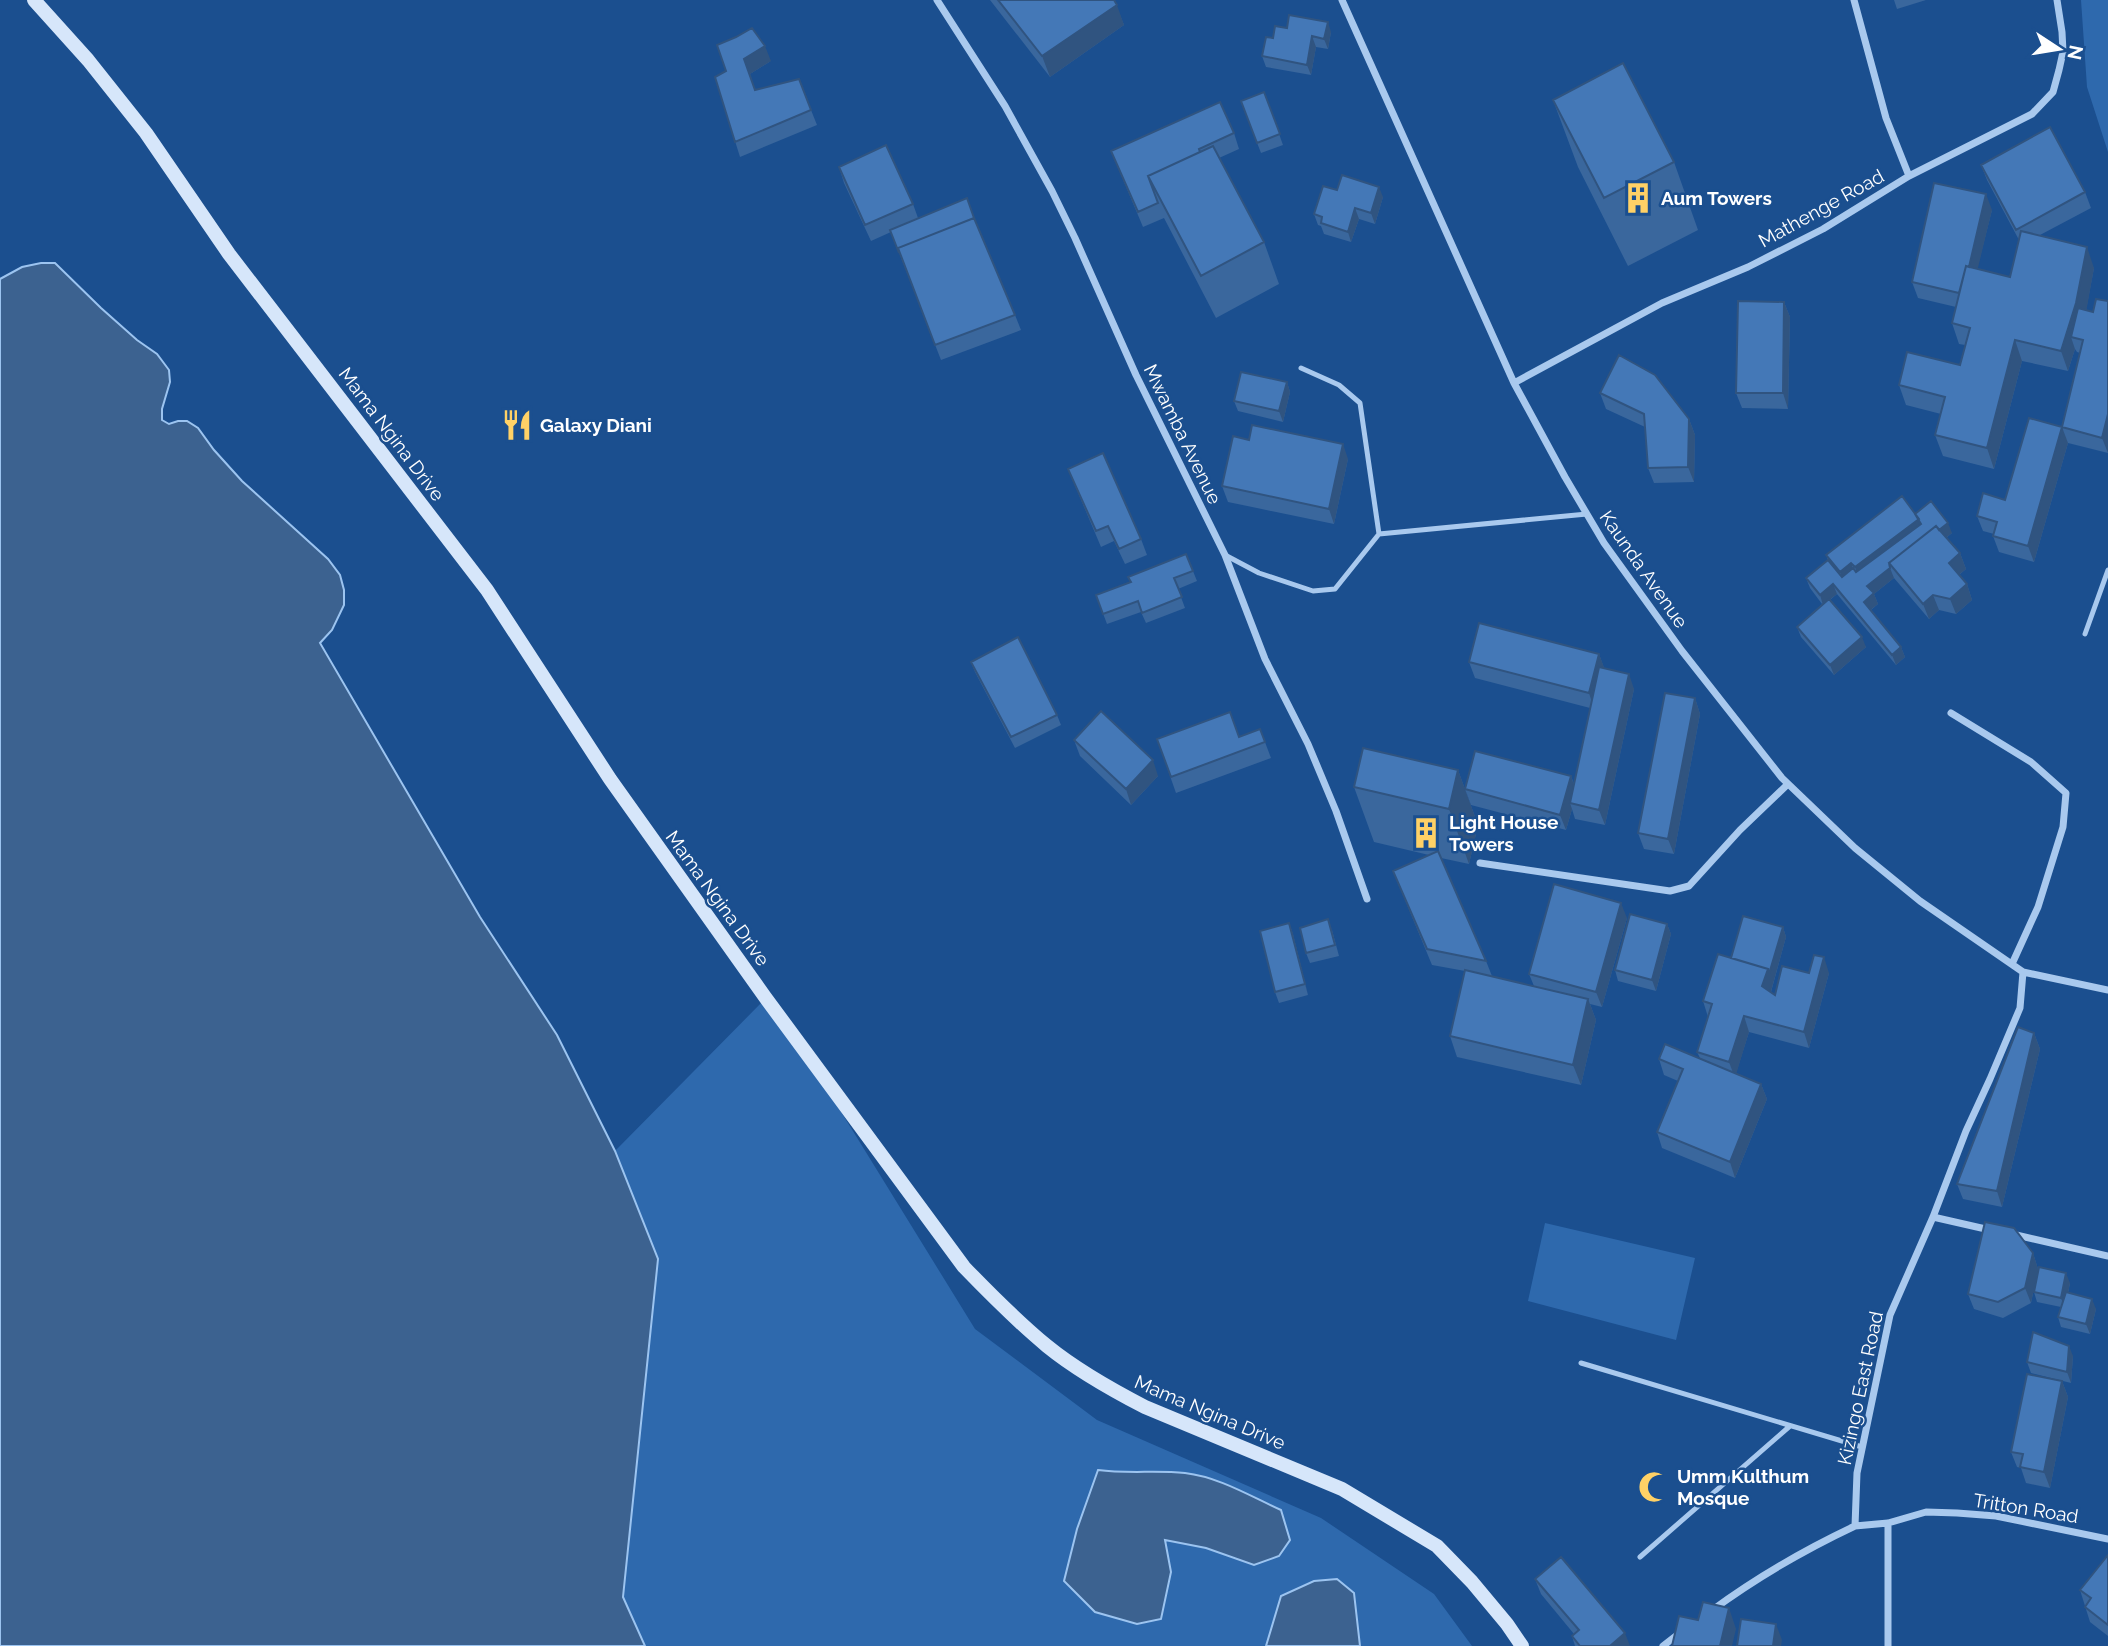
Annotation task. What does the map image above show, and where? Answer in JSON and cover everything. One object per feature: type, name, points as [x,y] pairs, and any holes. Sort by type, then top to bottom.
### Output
[{"type":"street","name":"Mama Ngina Drive","points":[[34,0],[88,60],[146,132],[229,254],[487,590],[610,779],[774,1009],[964,1267],[1049,1348],[1119,1394],[1342,1489],[1437,1546],[1507,1624],[1522,1646]]},
{"type":"street","name":"Mwamba Avenue","points":[[937,0],[1005,106],[1052,191],[1106,304],[1136,375],[1225,555],[1265,659],[1327,788],[1367,899]]},
{"type":"street","name":"Kaunda Avenue","points":[[1342,0],[1514,383],[1604,543],[1682,651],[1788,784],[1856,848],[1920,901],[2023,972],[2108,990]]},
{"type":"street","points":[[1854,0],[1886,118],[1909,176]]},
{"type":"street","name":"Mathenge Road","points":[[1514,383],[1662,303],[1748,267],[1824,229],[1909,176],[2032,114],[2053,92],[2063,52],[2057,0]]},
{"type":"street","points":[[1951,713],[2031,762],[2066,793],[2063,827],[2042,894],[2012,964]]},
{"type":"street","points":[[1480,863],[1670,891],[1689,886],[1740,830],[1788,784]]},
{"type":"street","name":"Kizingo East Road","points":[[1855,1526],[1857,1473],[1891,1315],[1966,1131],[2020,1008],[2023,972]]},
{"type":"street","points":[[1933,1217],[2108,1256]]},
{"type":"street","name":"Tritton Road","points":[[1855,1526],[1888,1523],[1926,1512],[1970,1514],[2040,1523],[2108,1539]]},
{"type":"street","points":[[1888,1523],[1888,1646]]},
{"type":"street","points":[[1704,1616],[1749,1583],[1855,1526]]},
{"type":"street","points":[[1663,1646],[1686,1629]]},
{"type":"lane","points":[[1301,368],[1339,385],[1360,403],[1379,534]]},
{"type":"lane","points":[[1225,555],[1259,573],[1313,591],[1335,589],[1379,534],[1587,514]]},
{"type":"lane","points":[[2085,634],[2108,570]]},
{"type":"lane","points":[[1581,1363],[1862,1447]]},
{"type":"lane","points":[[1640,1557],[1790,1426]]},
{"type":"shaded area","points":[[2081,0],[2108,0],[2108,152],[2087,87]]},
{"type":"shaded area","points":[[55,263],[101,308],[157,354],[169,370],[170,382],[162,409],[162,420],[169,424],[187,421],[198,428],[242,481],[328,559],[340,575],[344,605],[332,630],[320,643],[480,917],[557,1035],[615,1151],[658,1259],[623,1597],[645,1646],[0,1646],[0,279],[22,267]]},
{"type":"shaded area","points":[[769,995],[975,1329],[1097,1420],[1321,1518],[1434,1594],[1472,1646],[645,1646],[623,1597],[658,1259],[615,1151]]},
{"type":"shaded area","points":[[1545,1223],[1695,1258],[1676,1340],[1528,1301]]},
{"type":"shaded area","points":[[1098,1470],[1185,1473],[1222,1483],[1281,1510],[1290,1540],[1279,1556],[1254,1565],[1206,1548],[1165,1540],[1171,1572],[1161,1619],[1137,1624],[1095,1612],[1064,1581],[1077,1529]]},
{"type":"shaded area","points":[[1337,1579],[1354,1593],[1360,1646],[1266,1646],[1281,1596],[1314,1581]]},
{"type":"building","points":[[998,0],[1114,0],[1117,5],[1042,56]]},
{"type":"building","points":[[1289,15],[1328,22],[1324,39],[1312,36],[1307,65],[1262,56],[1266,37],[1273,38],[1275,26],[1287,28]]},
{"type":"building","points":[[752,28],[765,46],[744,59],[755,90],[799,79],[811,110],[735,142],[715,77],[726,71],[717,45]]},
{"type":"building","points":[[1623,63],[1674,162],[1604,198],[1553,100]]},
{"type":"building","points":[[1264,92],[1280,134],[1257,143],[1241,101]]},
{"type":"building","points":[[1220,102],[1234,133],[1148,176],[1158,203],[1138,212],[1111,151]]},
{"type":"building","points":[[2050,127],[2085,192],[2016,230],[1981,165]]},
{"type":"building","points":[[886,145],[913,204],[865,225],[839,167]]},
{"type":"building","points":[[1213,146],[1264,242],[1201,276],[1148,176]]},
{"type":"building","points":[[1342,175],[1379,187],[1371,213],[1355,208],[1348,232],[1321,223],[1322,217],[1314,214],[1323,186],[1337,190]]},
{"type":"building","points":[[1934,183],[1986,194],[1969,267],[1966,266],[1959,293],[1912,282]]},
{"type":"building","points":[[967,198],[974,218],[898,248],[899,253],[890,230]]},
{"type":"building","points":[[974,218],[1015,315],[935,345],[898,248]]},
{"type":"building","points":[[2021,231],[2087,247],[2076,303],[2061,351],[2015,340],[1987,448],[1935,435],[1945,397],[1899,385],[1907,352],[1960,365],[1970,328],[1952,323],[1966,266],[2010,277]]},
{"type":"building","points":[[2096,299],[2108,301],[2108,414],[2102,438],[2062,427],[2083,340],[2071,337],[2078,308],[2093,312]]},
{"type":"building","points":[[1738,301],[1784,302],[1783,393],[1736,393]]},
{"type":"building","points":[[1619,355],[1655,375],[1689,419],[1688,467],[1648,468],[1644,414],[1600,393]]},
{"type":"building","points":[[1241,372],[1287,382],[1279,411],[1234,401]]},
{"type":"building","points":[[2029,418],[2062,427],[2028,546],[1993,536],[1997,522],[1977,516],[1983,493],[2005,500]]},
{"type":"building","points":[[1252,425],[1343,444],[1329,509],[1222,486],[1233,436],[1249,440]]},
{"type":"building","points":[[1103,453],[1141,539],[1119,549],[1108,526],[1096,531],[1068,469]]},
{"type":"building","points":[[1902,496],[1919,519],[1855,567],[1851,563],[1840,572],[1826,555]]},
{"type":"building","points":[[1931,501],[1948,523],[1939,530],[1936,526],[1889,563],[1890,568],[1867,586],[1874,593],[1864,602],[1901,647],[1892,655],[1833,584],[1820,595],[1806,578],[1828,560],[1842,577],[1853,568],[1856,572],[1921,524],[1915,514]]},
{"type":"building","points":[[1936,526],[1960,553],[1949,563],[1967,584],[1950,599],[1933,595],[1923,604],[1889,563]]},
{"type":"building","points":[[1186,554],[1193,571],[1174,578],[1182,597],[1142,613],[1138,601],[1103,614],[1096,595],[1131,582],[1128,577]]},
{"type":"building","points":[[1829,599],[1862,637],[1830,665],[1797,627]]},
{"type":"building","points":[[1479,623],[1599,654],[1589,693],[1469,662]]},
{"type":"building","points":[[1018,637],[1057,715],[1011,737],[971,662]]},
{"type":"building","points":[[1599,667],[1629,674],[1599,810],[1570,803]]},
{"type":"building","points":[[1665,693],[1695,698],[1668,839],[1638,833]]},
{"type":"building","points":[[1101,711],[1153,760],[1126,789],[1074,740]]},
{"type":"building","points":[[1230,712],[1239,737],[1260,729],[1265,742],[1171,777],[1157,739]]},
{"type":"building","points":[[1363,748],[1458,770],[1449,809],[1354,787]]},
{"type":"building","points":[[1475,751],[1571,776],[1560,815],[1465,789]]},
{"type":"building","points":[[1438,851],[1486,961],[1427,949],[1393,871]]},
{"type":"building","points":[[1554,884],[1621,903],[1596,992],[1529,974]]},
{"type":"building","points":[[1630,914],[1667,924],[1652,980],[1615,970]]},
{"type":"building","points":[[1743,916],[1783,927],[1769,974],[1768,969],[1731,958]]},
{"type":"building","points":[[1328,919],[1335,945],[1306,953],[1300,928]]},
{"type":"building","points":[[1289,923],[1305,984],[1275,992],[1260,931]]},
{"type":"building","points":[[1718,954],[1768,969],[1762,986],[1775,995],[1782,966],[1809,973],[1814,955],[1824,957],[1804,1032],[1744,1016],[1729,1062],[1697,1052],[1712,1004],[1703,1001]]},
{"type":"building","points":[[1465,970],[1588,999],[1573,1065],[1450,1036]]},
{"type":"building","points":[[2018,1027],[2034,1033],[1997,1191],[1957,1184]]},
{"type":"building","points":[[1665,1044],[1761,1084],[1730,1162],[1657,1132],[1683,1069],[1659,1059]]},
{"type":"building","points":[[1985,1222],[2014,1228],[2033,1253],[2025,1288],[1998,1302],[1968,1294]]},
{"type":"building","points":[[2039,1267],[2066,1273],[2061,1298],[2034,1292]]},
{"type":"building","points":[[2066,1292],[2092,1299],[2086,1324],[2058,1317]]},
{"type":"building","points":[[2033,1332],[2069,1346],[2067,1372],[2027,1362]]},
{"type":"building","points":[[2027,1374],[2062,1381],[2044,1472],[2020,1467],[2023,1454],[2011,1452]]},
{"type":"building","points":[[2108,1555],[2108,1625],[2085,1607],[2091,1598],[2080,1590]]},
{"type":"building","points":[[1561,1557],[1625,1633],[1610,1646],[1580,1646],[1572,1636],[1579,1630],[1535,1579]]},
{"type":"building","points":[[1703,1602],[1729,1608],[1720,1646],[1672,1646],[1679,1616],[1698,1620]]},
{"type":"building","points":[[1741,1619],[1776,1624],[1773,1646],[1737,1646]]},
{"type":"place","name":"Aum Towers","points":[[1638,198]]},
{"type":"place","name":"Galaxy Diani","points":[[517,425]]},
{"type":"place","name":"Light House Towers","points":[[1426,833]]},
{"type":"place","name":"Umm Kulthum Mosque","points":[[1654,1487]]}]
